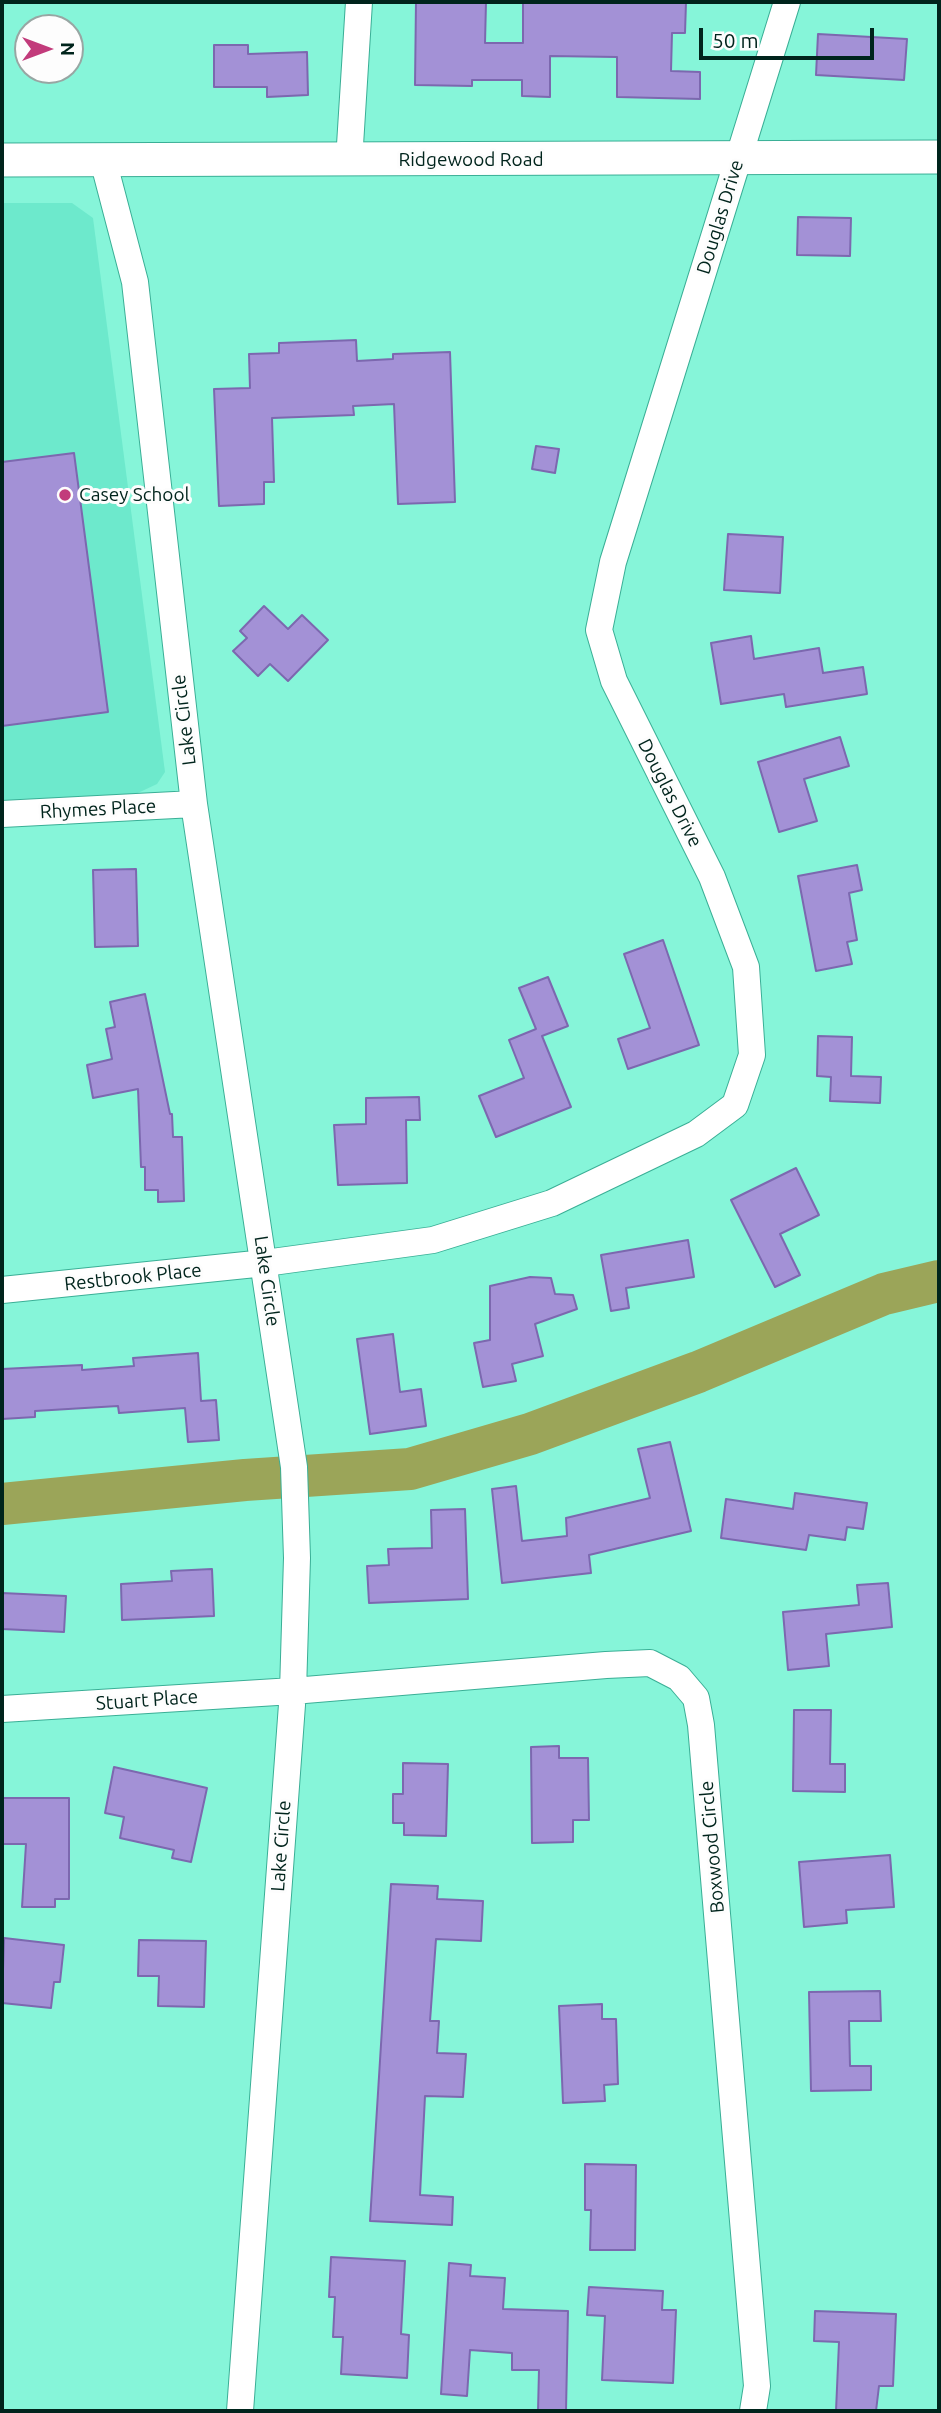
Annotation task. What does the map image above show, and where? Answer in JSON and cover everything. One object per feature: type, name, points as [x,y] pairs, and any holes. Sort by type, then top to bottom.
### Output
[{"type":"street","points":[[349,161],[359,2]]},
{"type":"street","name":"Douglas Drive","points":[[265,1263],[433,1240],[552,1203],[696,1134],[735,1105],[752,1055],[746,967],[712,877],[614,681],[599,630],[613,562],[787,2]]},
{"type":"street","name":"Ridgewood Road","points":[[2,160],[939,158]]},
{"type":"street","name":"Lake Circle","points":[[103,160],[135,282],[194,804],[294,1466],[296,1504],[293,1691],[240,2411]]},
{"type":"street","name":"Rhymes Place","points":[[2,814],[194,804]]},
{"type":"street","name":"Restbrook Place","points":[[2,1290],[265,1263]]},
{"type":"street","name":"Boxwood Circle","points":[[293,1691],[650,1663],[679,1678],[696,1698],[701,1725],[757,2386],[752,2411]]},
{"type":"street","name":"Stuart Place","points":[[2,1709],[293,1691]]},
{"type":"shaded area","name":"Casey School","points":[[2,203],[72,203],[93,218],[165,772],[157,784],[125,799],[2,804]]},
{"type":"building","points":[[416,2],[486,2],[485,43],[523,43],[523,2],[686,2],[685,33],[672,33],[671,71],[700,72],[700,99],[617,97],[617,57],[550,56],[550,97],[522,96],[522,80],[472,80],[472,86],[415,85]]},
{"type":"building","points":[[818,34],[907,39],[904,80],[816,75]]},
{"type":"building","points":[[214,45],[248,45],[248,54],[307,52],[308,95],[267,97],[267,87],[214,87]]},
{"type":"building","points":[[798,217],[851,218],[850,256],[797,255]]},
{"type":"building","points":[[356,340],[357,361],[393,359],[393,354],[450,352],[455,502],[398,504],[394,404],[353,406],[354,415],[272,418],[274,482],[264,482],[264,504],[219,506],[214,389],[250,388],[249,354],[279,353],[279,343]]},
{"type":"building","points":[[536,446],[559,449],[555,473],[532,469]]},
{"type":"building","points":[[74,453],[108,712],[2,726],[2,462]]},
{"type":"building","points":[[728,534],[783,537],[780,593],[724,590]]},
{"type":"building","points":[[264,606],[288,629],[302,615],[328,640],[288,681],[270,664],[258,676],[233,651],[247,638],[240,631]]},
{"type":"building","points":[[751,636],[754,659],[819,648],[823,673],[863,667],[867,694],[786,707],[784,694],[721,704],[711,643]]},
{"type":"building","points":[[840,737],[849,766],[804,779],[817,821],[779,832],[758,762]]},
{"type":"building","points":[[857,865],[862,890],[849,893],[857,940],[847,942],[852,964],[816,971],[798,876]]},
{"type":"building","points":[[136,869],[138,946],[95,947],[93,870]]},
{"type":"building","points":[[663,940],[699,1045],[628,1069],[618,1039],[650,1028],[624,954]]},
{"type":"building","points":[[548,977],[568,1026],[542,1036],[571,1107],[496,1137],[479,1096],[524,1078],[509,1040],[536,1029],[519,988]]},
{"type":"building","points":[[145,994],[172,1114],[173,1137],[182,1137],[184,1201],[158,1202],[158,1190],[145,1190],[145,1167],[141,1167],[138,1089],[93,1098],[87,1065],[112,1059],[106,1029],[115,1027],[110,1002]]},
{"type":"building","points":[[818,1036],[852,1037],[851,1076],[881,1077],[880,1103],[830,1101],[831,1077],[817,1076]]},
{"type":"building","points":[[419,1097],[420,1120],[406,1120],[407,1183],[338,1185],[334,1125],[366,1124],[366,1098]]},
{"type":"building","points":[[796,1168],[819,1215],[780,1234],[800,1275],[775,1287],[731,1200]]},
{"type":"building","points":[[688,1240],[694,1277],[626,1288],[629,1308],[611,1311],[601,1255]]},
{"type":"building","points":[[530,1277],[551,1278],[555,1294],[573,1295],[577,1309],[535,1324],[543,1356],[512,1364],[516,1381],[483,1387],[474,1343],[490,1340],[490,1286]]},
{"type":"building","points":[[393,1334],[400,1392],[421,1389],[426,1426],[370,1434],[357,1339]]},
{"type":"building","points":[[198,1353],[201,1401],[216,1400],[219,1440],[188,1442],[185,1408],[119,1413],[118,1406],[35,1411],[35,1417],[2,1419],[2,1369],[82,1365],[82,1370],[134,1366],[133,1358]]},
{"type":"building","points":[[670,1442],[691,1531],[589,1555],[591,1573],[502,1583],[492,1489],[516,1486],[522,1541],[567,1536],[566,1518],[650,1498],[638,1449]]},
{"type":"building","points":[[795,1493],[867,1503],[863,1529],[847,1527],[845,1540],[809,1535],[806,1550],[721,1538],[726,1499],[793,1509]]},
{"type":"building","points":[[465,1509],[468,1599],[369,1603],[367,1566],[389,1565],[388,1549],[432,1548],[431,1510]]},
{"type":"building","points":[[212,1569],[214,1616],[122,1620],[121,1584],[172,1581],[171,1571]]},
{"type":"building","points":[[888,1583],[892,1627],[826,1634],[829,1666],[788,1670],[783,1612],[859,1605],[857,1585]]},
{"type":"building","points":[[2,1593],[66,1596],[64,1632],[2,1629]]},
{"type":"building","points":[[794,1710],[831,1710],[830,1764],[845,1764],[845,1792],[793,1791]]},
{"type":"building","points":[[559,1746],[559,1758],[588,1758],[589,1820],[573,1820],[573,1842],[532,1843],[531,1747]]},
{"type":"building","points":[[403,1763],[448,1764],[446,1836],[404,1835],[404,1823],[393,1823],[393,1794],[403,1794]]},
{"type":"building","points":[[114,1767],[207,1788],[191,1862],[172,1858],[174,1850],[120,1838],[124,1817],[105,1813]]},
{"type":"building","points":[[2,1798],[69,1798],[69,1899],[55,1899],[55,1907],[22,1907],[26,1844],[2,1844]]},
{"type":"building","points":[[890,1855],[894,1907],[846,1910],[847,1923],[804,1927],[799,1862]]},
{"type":"building","points":[[391,1884],[438,1886],[437,1899],[483,1901],[481,1941],[436,1939],[430,2021],[439,2021],[437,2053],[466,2054],[463,2097],[425,2096],[420,2195],[453,2197],[452,2225],[370,2221]]},
{"type":"building","points":[[4,1938],[64,1945],[60,1982],[54,1982],[51,2008],[2,2003]]},
{"type":"building","points":[[139,1940],[206,1941],[204,2007],[158,2006],[159,1976],[138,1976]]},
{"type":"building","points":[[880,1991],[881,2021],[849,2021],[850,2066],[871,2066],[871,2090],[811,2091],[809,1992]]},
{"type":"building","points":[[602,2004],[602,2019],[616,2019],[618,2084],[604,2085],[605,2101],[563,2103],[559,2006]]},
{"type":"building","points":[[585,2164],[636,2165],[635,2250],[590,2250],[591,2210],[585,2210]]},
{"type":"building","points":[[331,2257],[405,2261],[401,2334],[409,2335],[407,2378],[341,2374],[343,2337],[333,2337],[335,2297],[329,2297]]},
{"type":"building","points":[[449,2263],[471,2265],[470,2276],[505,2278],[503,2309],[568,2311],[566,2411],[538,2411],[539,2370],[512,2370],[512,2353],[470,2350],[467,2396],[441,2394]]},
{"type":"building","points":[[589,2287],[663,2291],[662,2310],[676,2310],[673,2383],[602,2380],[605,2316],[587,2315]]},
{"type":"building","points":[[815,2311],[896,2314],[893,2386],[879,2386],[876,2411],[836,2411],[839,2342],[814,2341]]},
{"type":"waterway","points":[[2,1504],[245,1480],[410,1469],[530,1434],[698,1372],[884,1294],[939,1281]]},
{"type":"place","name":"Casey School","points":[[65,495]]}]
